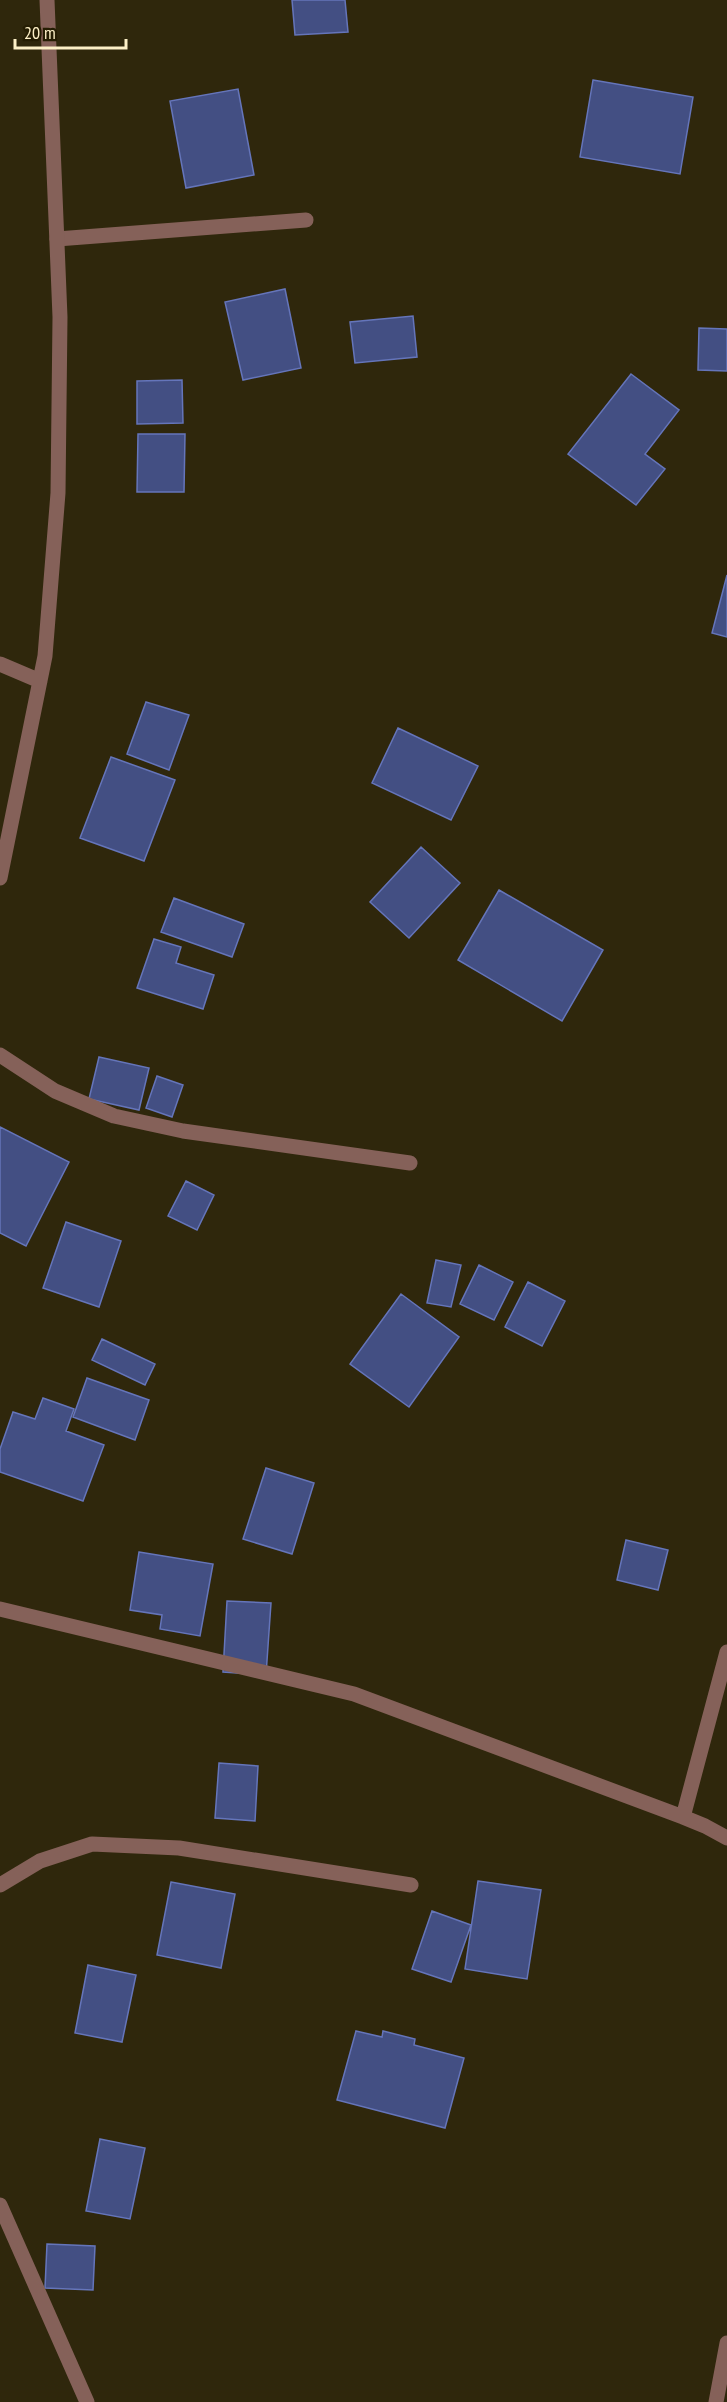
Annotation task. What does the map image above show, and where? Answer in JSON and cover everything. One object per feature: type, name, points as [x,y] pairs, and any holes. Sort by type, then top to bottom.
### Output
[{"type":"street","points":[[0,878],[7,806],[45,656],[58,493],[60,317],[47,0]]},
{"type":"street","points":[[57,239],[306,220]]},
{"type":"street","points":[[0,664],[40,681]]},
{"type":"street","points":[[0,1055],[55,1092],[114,1116],[183,1131],[410,1163]]},
{"type":"street","points":[[0,1609],[354,1694],[683,1817],[727,1838]]},
{"type":"street","points":[[683,1817],[727,1652]]},
{"type":"street","points":[[0,1885],[40,1861],[93,1844],[179,1848],[411,1885]]},
{"type":"street","points":[[0,2205],[87,2402]]},
{"type":"street","points":[[716,2402],[727,2343]]},
{"type":"building","points":[[292,0],[345,0],[348,32],[295,35]]},
{"type":"building","points":[[593,80],[693,97],[680,174],[580,157]]},
{"type":"building","points":[[238,89],[254,175],[186,188],[170,101]]},
{"type":"building","points":[[285,289],[301,368],[243,380],[225,302]]},
{"type":"building","points":[[413,316],[417,357],[355,363],[350,322]]},
{"type":"building","points":[[699,328],[727,329],[727,371],[698,370]]},
{"type":"building","points":[[631,374],[679,410],[645,454],[665,469],[636,505],[568,454]]},
{"type":"building","points":[[182,380],[183,423],[137,424],[137,381]]},
{"type":"building","points":[[138,434],[185,434],[184,492],[137,492]]},
{"type":"building","points":[[727,575],[727,637],[712,633]]},
{"type":"building","points":[[146,702],[189,715],[169,770],[127,754]]},
{"type":"building","points":[[398,728],[478,766],[451,820],[372,783]]},
{"type":"building","points":[[111,757],[175,780],[144,861],[80,838]]},
{"type":"building","points":[[421,847],[460,883],[409,938],[370,902]]},
{"type":"building","points":[[499,890],[603,950],[562,1021],[458,960]]},
{"type":"building","points":[[174,898],[244,924],[232,957],[161,932]]},
{"type":"building","points":[[154,939],[181,947],[176,963],[214,975],[203,1009],[137,988]]},
{"type":"building","points":[[99,1057],[149,1068],[139,1110],[89,1099]]},
{"type":"building","points":[[157,1076],[183,1085],[172,1117],[146,1108]]},
{"type":"building","points":[[0,1127],[69,1162],[26,1246],[0,1233]]},
{"type":"building","points":[[186,1181],[214,1195],[197,1230],[168,1216]]},
{"type":"building","points":[[66,1222],[121,1241],[99,1307],[43,1288]]},
{"type":"building","points":[[436,1260],[461,1265],[451,1307],[427,1303]]},
{"type":"building","points":[[479,1265],[513,1282],[494,1320],[460,1304]]},
{"type":"building","points":[[528,1282],[565,1301],[542,1346],[505,1327]]},
{"type":"building","points":[[401,1294],[459,1337],[409,1407],[350,1364]]},
{"type":"building","points":[[102,1339],[155,1364],[145,1385],[92,1360]]},
{"type":"building","points":[[87,1378],[149,1400],[135,1440],[73,1417]]},
{"type":"building","points":[[43,1398],[74,1409],[66,1431],[104,1445],[83,1501],[0,1472],[0,1449],[13,1412],[35,1419]]},
{"type":"building","points":[[266,1468],[314,1483],[292,1554],[243,1539]]},
{"type":"building","points":[[626,1540],[668,1550],[658,1590],[617,1580]]},
{"type":"building","points":[[139,1552],[213,1564],[200,1636],[160,1629],[162,1615],[130,1610]]},
{"type":"building","points":[[227,1601],[271,1603],[266,1675],[223,1672]]},
{"type":"building","points":[[219,1763],[258,1766],[255,1821],[215,1818]]},
{"type":"building","points":[[478,1881],[541,1890],[527,1979],[465,1969]]},
{"type":"building","points":[[171,1882],[235,1894],[221,1968],[157,1955]]},
{"type":"building","points":[[432,1911],[471,1925],[451,1982],[412,1969]]},
{"type":"building","points":[[88,1965],[136,1975],[122,2042],[75,2033]]},
{"type":"building","points":[[356,2031],[382,2037],[383,2031],[415,2039],[414,2045],[464,2058],[445,2128],[337,2100]]},
{"type":"building","points":[[100,2139],[145,2148],[130,2219],[86,2211]]},
{"type":"building","points":[[47,2244],[95,2246],[93,2290],[45,2288]]}]
